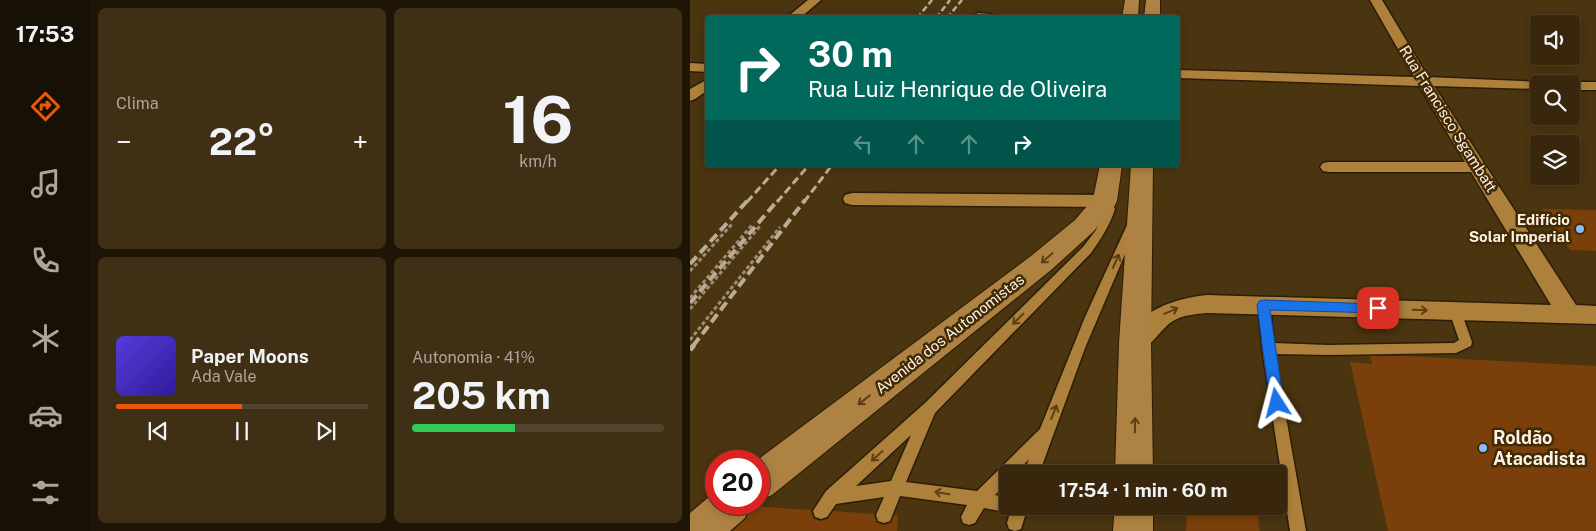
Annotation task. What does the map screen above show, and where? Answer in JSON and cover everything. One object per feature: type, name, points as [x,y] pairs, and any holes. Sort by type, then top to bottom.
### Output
[{"type":"main road","points":[[1130,15],[1132,0]]},
{"type":"main road","points":[[1152,15],[1153,0]]},
{"type":"main road","points":[[1105,201],[1111,167]]},
{"type":"main road","points":[[1134,465],[1135,343],[1142,167]]},
{"type":"main road","name":"Avenida dos Autonomistas","points":[[770,473],[1041,263],[1084,226],[1105,201]]},
{"type":"main road","points":[[700,531],[718,515]]},
{"type":"main road","points":[[1134,515],[1134,531]]},
{"type":"street","points":[[796,15],[815,0]]},
{"type":"street","name":"Rua Francisco Sgambatt","points":[[1376,0],[1424,82],[1569,314]]},
{"type":"street","points":[[690,68],[705,68]]},
{"type":"street","points":[[1180,74],[1530,85]]},
{"type":"street","points":[[690,96],[705,85]]},
{"type":"street","points":[[1580,86],[1596,86]]},
{"type":"street","points":[[1329,167],[1477,167]]},
{"type":"street","points":[[852,200],[1105,201]]},
{"type":"street","points":[[1135,343],[1163,314],[1176,308],[1207,304],[1596,314]]},
{"type":"lane","points":[[822,511],[832,497],[930,408],[1087,250],[1101,232],[1107,220],[1110,209],[1105,201]]},
{"type":"lane","points":[[1034,465],[1045,432],[1114,264],[1139,212]]},
{"type":"lane","points":[[1264,305],[1268,348],[1298,531]]},
{"type":"lane","points":[[1268,348],[1328,350],[1456,348],[1466,342],[1455,311]]},
{"type":"lane","points":[[884,515],[930,408]]},
{"type":"lane","points":[[969,517],[980,499],[1045,432]]},
{"type":"lane","points":[[832,497],[895,488],[980,499],[999,505]]},
{"type":"path","points":[[690,271],[732,224]]},
{"type":"path","points":[[690,298],[752,225]]},
{"type":"path","points":[[690,309],[760,226]]},
{"type":"path","points":[[690,340],[780,227]]},
{"type":"building","name":"Edifício Solar Imperial","points":[[1542,209],[1596,210],[1596,251],[1570,250]]},
{"type":"building","name":"Roldão Atacadista","points":[[1370,356],[1596,366],[1596,531],[1388,531],[1350,362],[1372,364]]},
{"type":"building","points":[[770,507],[811,510],[813,518],[820,521],[828,519],[833,511],[874,514],[876,522],[883,525],[891,523],[894,515],[898,516],[897,531],[733,531],[746,519],[748,515],[770,515]]},
{"type":"building","points":[[1187,515],[1257,515],[1260,531],[1186,531]]},
{"type":"railway","points":[[920,15],[932,0]]},
{"type":"railway","points":[[938,15],[950,0]]},
{"type":"railway","points":[[950,15],[962,0]]},
{"type":"railway","points":[[747,202],[778,167]]},
{"type":"railway","points":[[777,202],[807,167]]},
{"type":"railway","points":[[804,202],[830,167]]},
{"type":"railway","points":[[690,264],[748,200]]},
{"type":"railway","points":[[690,303],[778,200]]},
{"type":"railway","points":[[693,346],[805,200]]},
{"type":"railway","points":[[690,350],[694,345]]},
{"type":"place","name":"Edifício Solar Imperial","points":[[1580,229]]},
{"type":"place","name":"Roldão Atacadista","points":[[1483,448]]},
{"type":"route","points":[[1277,403],[1265,327],[1264,305],[1378,308]]}]
